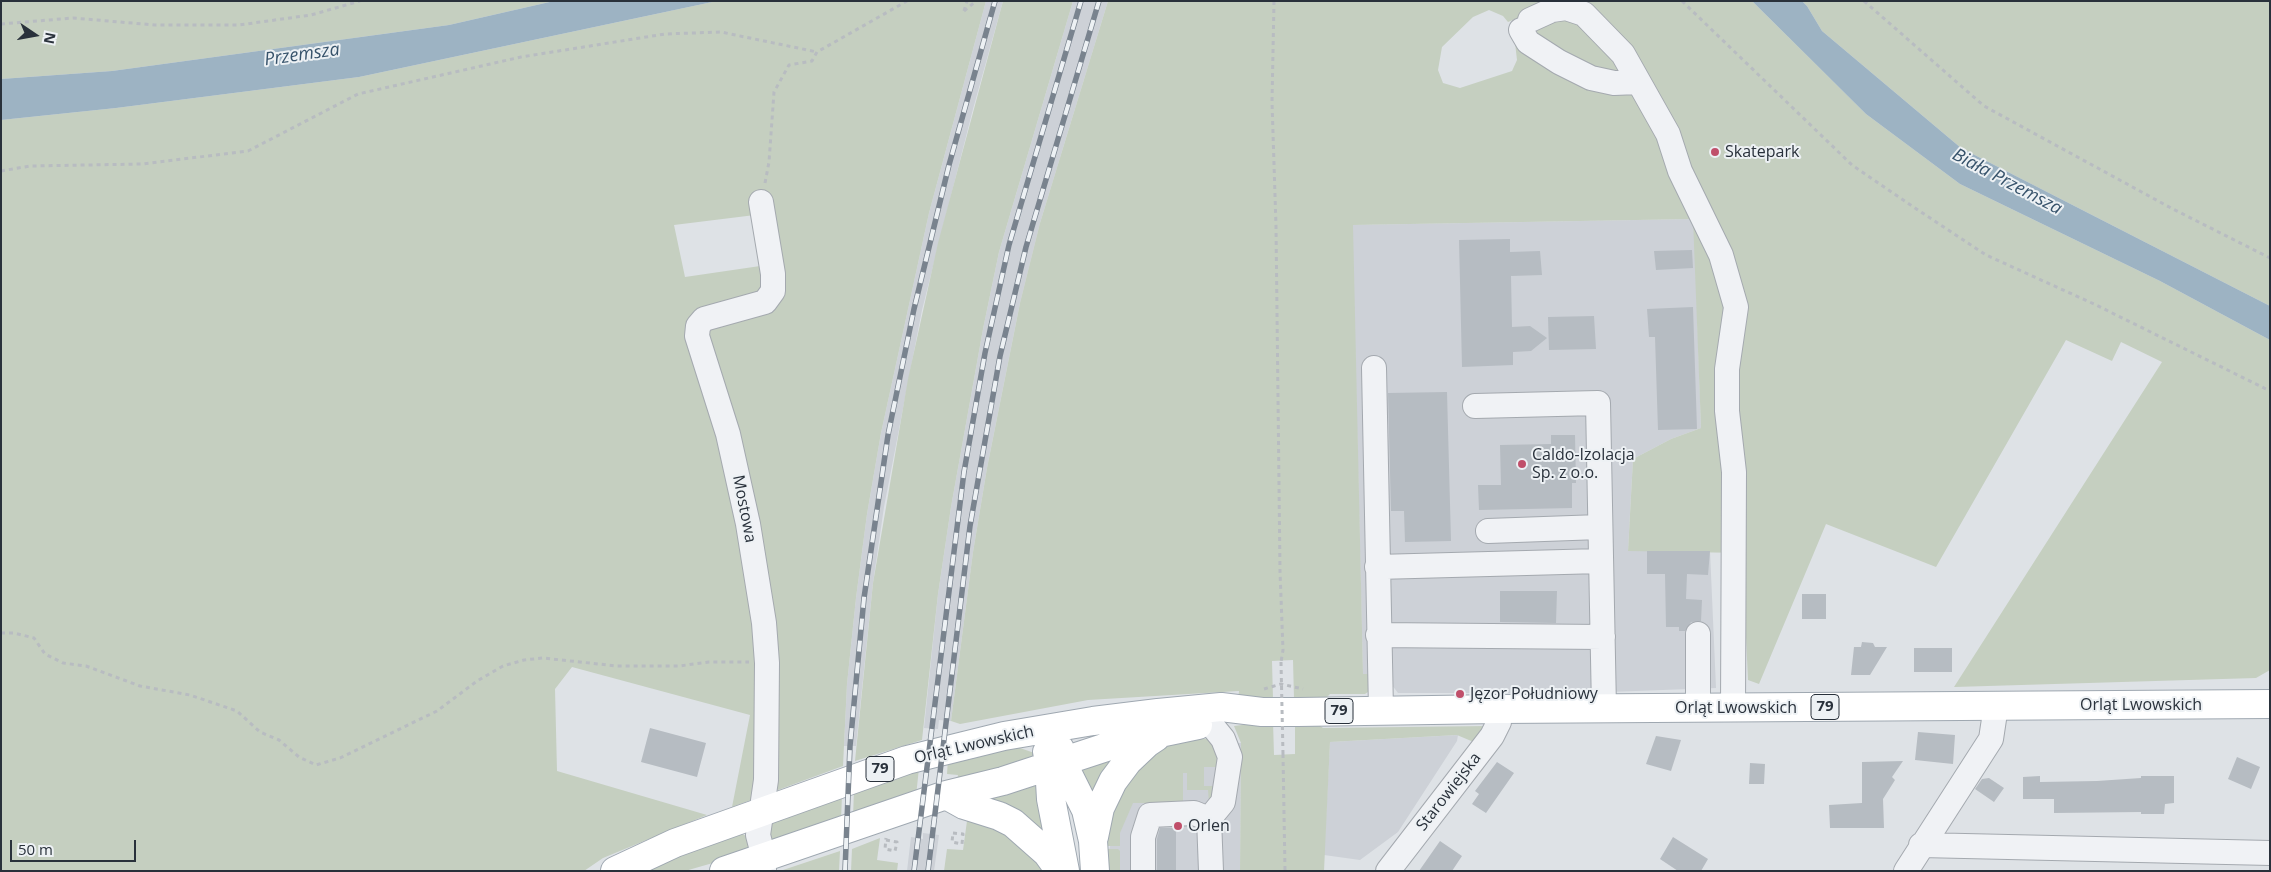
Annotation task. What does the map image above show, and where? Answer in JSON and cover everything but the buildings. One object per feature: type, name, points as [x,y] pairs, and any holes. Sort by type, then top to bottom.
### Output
[{"type":"main road","name":"Orląt Lwowskich","points":[[615,871],[652,852],[907,760],[1004,736],[1093,721],[1221,707],[1262,712],[2270,704]]},
{"type":"main road","name":"Orląt Lwowskich","points":[[724,871],[764,864],[946,796],[1003,781],[1056,763],[1168,730],[1238,720],[1262,712]]},
{"type":"main road","points":[[1065,871],[1051,799],[1050,782],[1058,752],[1068,739],[1093,721]]},
{"type":"main road","points":[[1093,840],[1100,808],[1113,781],[1128,761],[1147,743],[1168,730]]},
{"type":"main road","points":[[1004,736],[1034,745],[1049,753],[1056,763],[1067,772],[1086,810],[1093,840],[1095,871]]},
{"type":"main road","points":[[946,796],[964,805],[999,816],[1013,823],[1047,852],[1060,871]]},
{"type":"street","points":[[1638,82],[1614,83],[1591,78],[1559,62],[1528,42],[1526,25],[1552,10],[1566,8],[1584,14],[1623,54],[1668,134],[1680,171],[1721,255],[1736,306],[1727,377],[1727,410],[1734,472],[1733,708]]},
{"type":"street","name":"Mostowa","points":[[761,202],[773,274],[773,291],[765,302],[704,319],[698,326],[697,336],[728,434],[748,524],[764,623],[767,663],[766,780],[758,835],[764,864]]},
{"type":"street","points":[[1374,368],[1381,710]]},
{"type":"street","points":[[1475,406],[1598,403],[1604,709]]},
{"type":"street","points":[[1488,531],[1600,527]]},
{"type":"street","points":[[1377,567],[1601,561]]},
{"type":"street","points":[[1698,634],[1698,708]]},
{"type":"street","points":[[1378,635],[1603,637]]},
{"type":"street","points":[[1906,871],[1990,739],[1996,706]]},
{"type":"street","name":"Starowiejska","points":[[1388,871],[1492,736],[1499,722],[1499,709]]},
{"type":"street","points":[[1210,723],[1223,739],[1230,757],[1223,802],[1209,819],[1210,871]]},
{"type":"street","points":[[1143,871],[1143,837],[1150,815],[1194,813],[1209,819]]},
{"type":"street","points":[[1921,845],[2270,853]]},
{"type":"path","points":[[1,24],[73,18],[155,25],[239,25],[311,15],[360,1]]},
{"type":"path","points":[[761,202],[769,162],[774,92],[789,65],[812,61],[816,52],[907,1]]},
{"type":"path","points":[[967,1],[964,12],[976,1]]},
{"type":"path","points":[[1274,1],[1272,102],[1286,871]]},
{"type":"path","points":[[1682,1],[1852,165],[1918,210],[1986,255],[2094,304],[2270,391]]},
{"type":"path","points":[[1864,1],[1984,106],[2171,208],[2270,258]]},
{"type":"path","points":[[1,171],[30,166],[142,164],[248,151],[358,94],[521,57],[665,34],[721,32],[816,52]]},
{"type":"path","points":[[1,633],[14,633],[34,638],[45,654],[63,663],[86,666],[140,686],[190,695],[237,711],[260,732],[279,740],[299,757],[316,765],[340,758],[421,719],[456,698],[477,681],[503,666],[524,660],[543,658],[634,666],[679,666],[709,662],[757,661],[767,663]]},
{"type":"path","points":[[953,833],[963,834],[962,844],[950,842],[953,833]]},
{"type":"path","points":[[886,840],[897,842],[897,851],[885,849],[886,840]]},
{"type":"shaded area","points":[[986,1],[1003,1],[973,109],[922,310],[884,507],[873,583],[856,746],[844,746],[847,684],[856,598],[867,514],[881,433],[929,213]]},
{"type":"shaded area","points":[[1073,1],[1108,1],[1040,223],[1020,303],[987,468],[973,552],[951,721],[939,720],[938,729],[924,728],[938,594],[951,507],[983,329],[999,252]]},
{"type":"shaded area","points":[[1694,219],[1701,428],[1671,439],[1633,459],[1628,550],[1710,551],[1716,688],[1582,693],[1398,693],[1392,685],[1389,674],[1363,674],[1352,225]]},
{"type":"shaded area","points":[[1458,735],[1457,741],[1398,832],[1360,860],[1324,855],[1330,742]]},
{"type":"shaded area","name":"Orlen","points":[[1192,743],[1241,743],[1240,871],[1107,871],[1106,861],[1125,792]]},
{"type":"shaded area","points":[[923,833],[939,835],[934,871],[907,871],[911,837],[923,839]]},
{"type":"green space","points":[[1,1],[554,1],[449,25],[112,71],[1,79]]},
{"type":"green space","points":[[717,1],[986,1],[929,213],[881,433],[867,514],[856,598],[847,684],[843,766],[732,807],[750,715],[572,667],[555,689],[557,771],[707,815],[603,858],[584,871],[1,871],[1,120],[116,108],[359,77]],"holes":[[[755,215],[767,265],[685,277],[674,225]]]},
{"type":"green space","points":[[1003,1],[1073,1],[999,252],[983,329],[951,507],[938,594],[922,740],[855,761],[873,583],[908,379],[938,243]]},
{"type":"green space","points":[[1108,1],[1752,1],[1866,114],[1960,184],[2160,281],[2270,340],[2270,670],[2256,678],[1954,687],[2162,362],[2121,342],[2112,361],[2066,340],[1936,567],[1826,524],[1759,684],[1748,680],[1742,553],[1628,551],[1633,459],[1671,439],[1701,428],[1693,219],[1353,225],[1363,674],[1374,674],[1368,692],[1365,694],[1330,694],[1325,699],[1294,699],[1293,660],[1272,661],[1273,699],[1238,700],[1239,691],[1088,700],[960,724],[951,721],[973,552],[987,468],[1020,303],[1040,223]],"holes":[[[1489,10],[1503,16],[1508,22],[1527,14],[1514,34],[1517,60],[1512,71],[1460,88],[1443,83],[1438,70],[1442,47],[1473,17]]]},
{"type":"green space","points":[[1802,1],[2270,1],[2270,306],[1961,148],[1822,31]]},
{"type":"green space","points":[[1273,721],[1274,755],[1295,754],[1295,723],[1315,722],[1323,728],[1487,726],[1476,743],[1457,735],[1330,742],[1324,871],[1240,871],[1241,743],[1234,726]]},
{"type":"green space","points":[[1189,737],[1208,739],[1216,745],[1222,767],[1204,767],[1204,786],[1217,786],[1217,790],[1209,803],[1208,790],[1187,790],[1187,773],[1183,773],[1183,803],[1133,803],[1120,833],[1120,846],[1107,846],[1108,830],[1114,806],[1133,774],[1156,749]]},
{"type":"green space","points":[[1002,747],[1020,748],[1043,756],[957,781],[958,775],[947,774],[948,759]]},
{"type":"green space","points":[[1118,749],[1094,803],[1073,765]]},
{"type":"green space","points":[[919,768],[916,796],[853,818],[854,789]]},
{"type":"green space","points":[[1036,776],[1049,824],[1037,830],[979,800]]},
{"type":"green space","points":[[842,794],[841,822],[772,841],[767,825]]},
{"type":"green space","points":[[967,821],[990,827],[1011,837],[1047,871],[944,871],[947,849],[963,850]]},
{"type":"green space","points":[[739,832],[746,836],[749,847],[745,852],[737,856],[685,871],[637,871]]},
{"type":"green space","points":[[880,838],[877,860],[898,863],[897,871],[851,871],[852,849]]},
{"type":"green space","points":[[1107,849],[1118,849],[1120,851],[1120,871],[1104,871]]},
{"type":"green space","points":[[840,851],[839,871],[780,871]]},
{"type":"water","name":"Przemsza","points":[[554,1],[717,1],[359,77],[116,108],[1,120],[1,79],[112,71],[449,25]]},
{"type":"water","name":"Biała Przemsza","points":[[1752,1],[1802,1],[1822,31],[1961,148],[2270,306],[2270,340],[2160,281],[1960,184],[1866,114]]},
{"type":"railway","points":[[845,871],[850,746],[864,598],[888,435],[914,309],[949,165],[995,1]]},
{"type":"railway","points":[[914,871],[964,472],[985,353],[1009,245],[1081,1]]},
{"type":"railway","points":[[928,871],[970,526],[1000,356],[1026,247],[1099,1]]},
{"type":"place","name":"Skatepark","points":[[1715,152]]},
{"type":"place","name":"Caldo-Izolacja Sp. z o.o.","points":[[1522,464]]},
{"type":"place","name":"Jęzor Południowy","points":[[1460,694]]},
{"type":"place","name":"Orlen","points":[[1178,826]]}]
